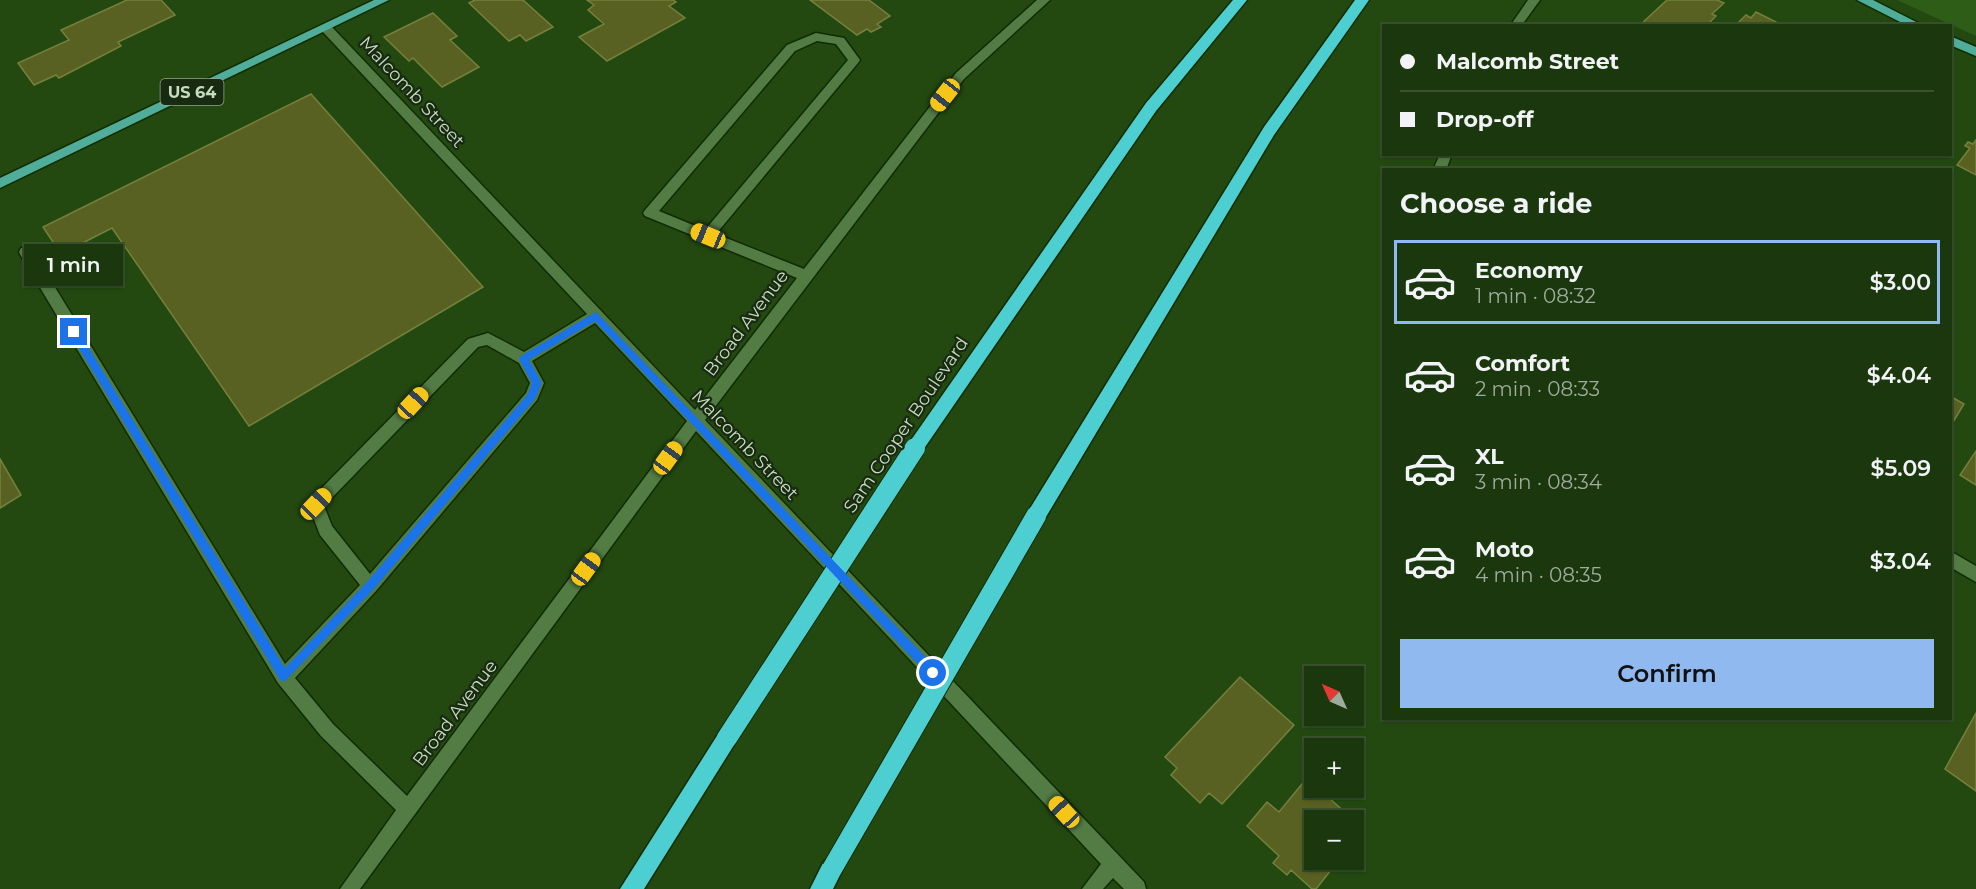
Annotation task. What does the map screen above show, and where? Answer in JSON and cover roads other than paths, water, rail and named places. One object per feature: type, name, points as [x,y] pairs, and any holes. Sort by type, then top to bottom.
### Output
[{"type":"highway","name":"Sam Cooper Boulevard","points":[[631,889],[915,448],[1151,108],[1240,0]]},
{"type":"highway","points":[[827,879],[1036,516],[1269,131],[1362,0]]},
{"type":"main road","name":"US 64","points":[[0,183],[383,0]]},
{"type":"main road","points":[[1863,0],[1915,24]]},
{"type":"main road","points":[[1952,41],[1976,52]]},
{"type":"street","name":"Broad Avenue","points":[[349,889],[695,421],[960,76],[1044,0]]},
{"type":"street","points":[[1516,24],[1534,0]]},
{"type":"street","name":"Malcomb Street","points":[[326,28],[1137,889]]},
{"type":"street","points":[[708,236],[854,60],[840,41],[816,37],[791,48],[650,213],[807,276]]},
{"type":"street","points":[[26,252],[284,676],[308,711],[408,809]]},
{"type":"street","points":[[524,359],[596,316]]},
{"type":"street","points":[[284,676],[370,586],[532,396],[537,383],[524,359],[488,339],[473,343],[316,504],[326,530],[370,586]]},
{"type":"street","points":[[1952,559],[1976,575]]},
{"type":"street","points":[[1090,889],[1113,864]]}]
